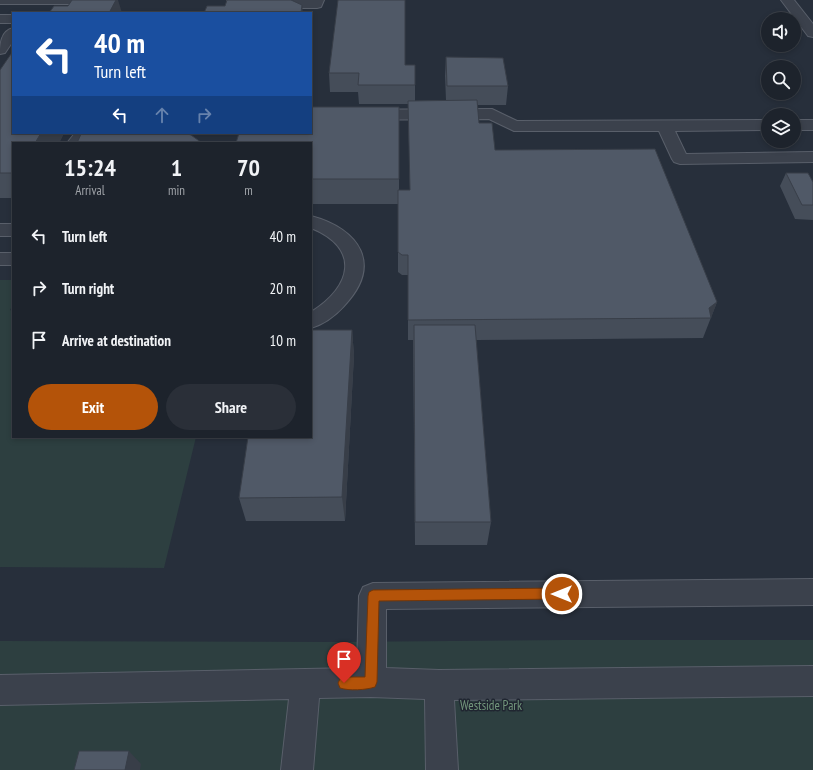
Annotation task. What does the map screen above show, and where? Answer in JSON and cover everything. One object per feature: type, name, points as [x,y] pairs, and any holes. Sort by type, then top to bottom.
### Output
[{"type":"street","points":[[0,0],[93,0]]},
{"type":"street","points":[[28,12],[37,0]]},
{"type":"street","points":[[233,0],[317,4],[318,0]]},
{"type":"street","points":[[788,0],[813,33]]},
{"type":"street","points":[[0,19],[12,19]]},
{"type":"street","points":[[0,50],[12,33]]},
{"type":"street","points":[[312,115],[492,114],[514,126],[761,125]]},
{"type":"street","points":[[804,125],[813,139]]},
{"type":"street","points":[[666,126],[680,158],[813,157]]},
{"type":"street","points":[[76,142],[83,134]]},
{"type":"street","points":[[312,222],[329,229],[344,241],[350,248],[355,258],[356,267],[351,284],[345,294],[329,310],[312,320]]},
{"type":"street","points":[[0,230],[12,230]]},
{"type":"street","points":[[0,259],[12,259]]},
{"type":"street","points":[[371,682],[373,596],[813,592]]},
{"type":"street","points":[[0,690],[371,682],[439,685],[813,681]]},
{"type":"street","points":[[297,770],[305,684]]},
{"type":"street","points":[[439,685],[442,770]]},
{"type":"green space","points":[[0,280],[12,280],[12,307],[10,310],[12,311],[12,438],[196,438],[164,568],[0,567]]},
{"type":"green space","name":"Westside Park","points":[[813,640],[813,770],[0,770],[0,641],[336,642]]},
{"type":"building","points":[[72,0],[116,0],[110,12],[50,12],[54,6],[68,6]]},
{"type":"building","points":[[227,0],[291,0],[302,5],[301,12],[204,12],[207,6],[225,6]]},
{"type":"building","points":[[338,0],[405,0],[405,65],[415,65],[415,85],[358,85],[359,73],[329,73]]},
{"type":"building","points":[[12,52],[12,134],[40,134],[36,142],[12,142],[12,173],[0,173],[0,70]]},
{"type":"building","points":[[446,57],[503,58],[508,86],[447,86]]},
{"type":"building","points":[[477,100],[479,123],[492,123],[495,150],[655,149],[717,302],[709,308],[711,318],[408,320],[408,255],[402,255],[398,252],[398,190],[410,190],[408,101]]},
{"type":"building","points":[[312,107],[399,107],[399,179],[312,179],[312,142],[236,142],[239,134],[312,134]]},
{"type":"building","points":[[81,134],[188,134],[201,142],[77,142]]},
{"type":"building","points":[[786,173],[808,173],[813,182],[813,205],[802,205]]},
{"type":"building","points":[[414,325],[475,325],[491,522],[415,522]]},
{"type":"building","points":[[312,330],[352,330],[342,497],[239,498],[248,438],[312,438]]},
{"type":"building","points":[[79,751],[129,751],[125,770],[74,770]]},
{"type":"route","points":[[344,683],[371,682],[373,596],[562,594]]}]
